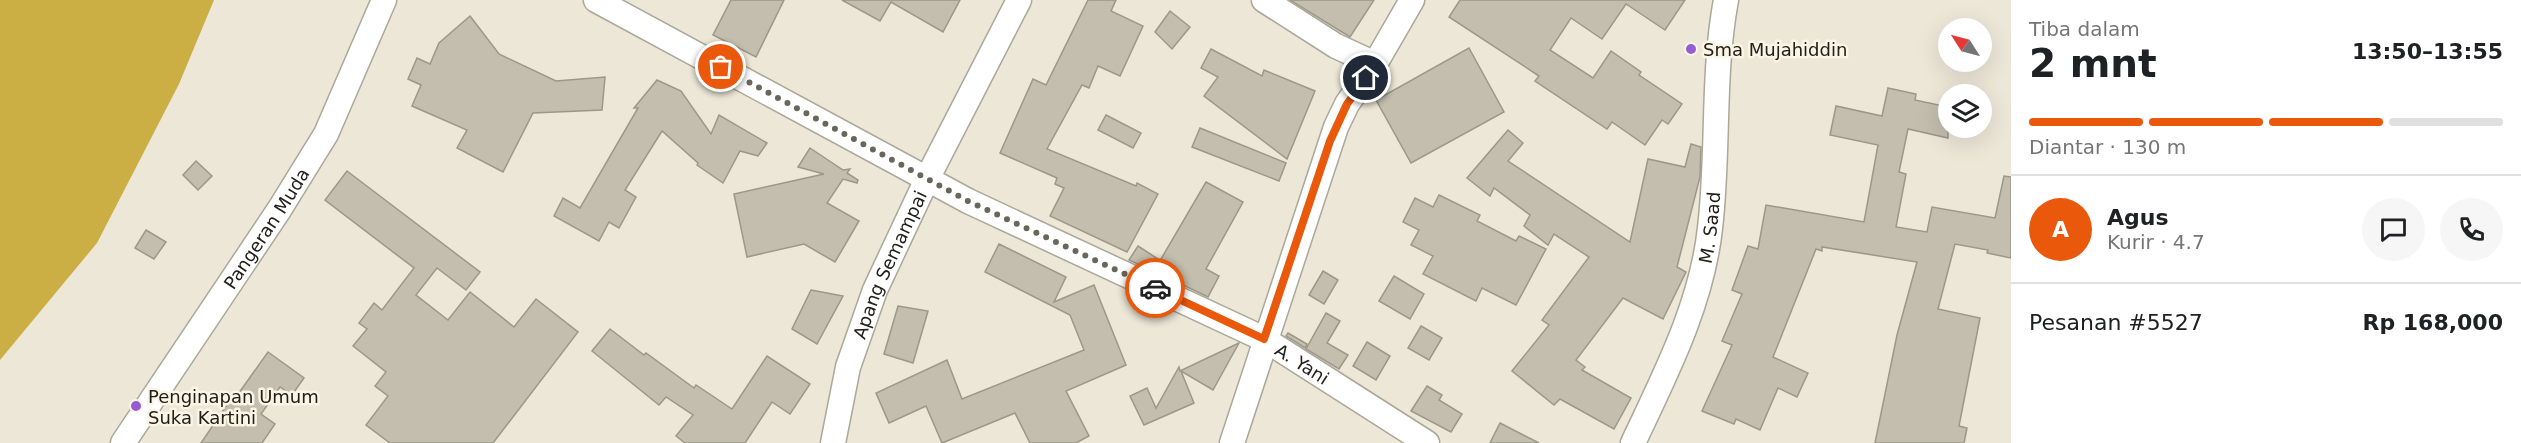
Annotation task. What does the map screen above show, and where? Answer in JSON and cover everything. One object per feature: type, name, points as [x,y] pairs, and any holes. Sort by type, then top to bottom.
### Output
[{"type":"street","name":"Pangeran Muda","points":[[123,443],[260,239],[326,134],[384,0]]},
{"type":"street","name":"A. Yani","points":[[596,0],[928,177],[968,201],[1264,339],[1427,443]]},
{"type":"street","name":"Apang Semampai","points":[[833,443],[848,367],[875,290],[928,177],[1019,0]]},
{"type":"street","points":[[1264,0],[1336,46],[1375,64]]},
{"type":"street","points":[[1232,443],[1264,339],[1336,127],[1347,104],[1375,64],[1412,0]]},
{"type":"street","name":"M. Saad","points":[[1633,443],[1691,310],[1702,274],[1710,230],[1716,150],[1717,95],[1726,0]]},
{"type":"shaded area","points":[[0,0],[214,0],[179,84],[97,243],[0,360]]},
{"type":"building","points":[[731,0],[784,0],[756,57],[713,35]]},
{"type":"building","points":[[842,0],[960,0],[943,32],[891,2],[880,21]]},
{"type":"building","points":[[1088,0],[1116,0],[1111,11],[1143,26],[1120,76],[1098,66],[1089,88],[1082,85],[1047,149],[1136,186],[1137,183],[1158,194],[1127,252],[1050,216],[1064,188],[1055,184],[1057,178],[1000,153],[1033,79],[1046,85]]},
{"type":"building","points":[[1290,0],[1374,0],[1350,37]]},
{"type":"building","points":[[1460,0],[1685,0],[1665,30],[1626,4],[1602,39],[1571,18],[1550,50],[1593,78],[1611,51],[1641,72],[1639,75],[1682,104],[1668,124],[1662,120],[1645,145],[1612,122],[1607,129],[1535,81],[1539,76],[1449,17]]},
{"type":"building","points":[[1170,11],[1190,27],[1172,49],[1155,32]]},
{"type":"building","points":[[470,16],[499,54],[556,81],[605,77],[602,110],[533,113],[503,172],[457,148],[467,130],[412,106],[421,85],[408,79],[417,58],[430,64],[439,43]]},
{"type":"building","points":[[1469,48],[1504,112],[1411,163],[1376,100]]},
{"type":"building","points":[[1211,49],[1262,76],[1264,70],[1315,91],[1287,159],[1204,96],[1218,77],[1201,68]]},
{"type":"building","points":[[657,80],[681,91],[711,134],[719,115],[767,143],[758,156],[740,151],[723,183],[697,165],[698,163],[662,131],[625,190],[636,197],[619,228],[609,222],[599,241],[554,216],[563,198],[580,208],[638,108],[634,108]]},
{"type":"building","points":[[1888,88],[1916,94],[1915,100],[1938,105],[1938,136],[1908,129],[1899,172],[1906,174],[1896,227],[1927,232],[1932,207],[1995,218],[2004,176],[2011,177],[2011,258],[1987,253],[1988,250],[1955,244],[1938,309],[1980,318],[1959,426],[1967,428],[1964,443],[1875,443],[1897,335],[1917,262],[1822,247],[1822,251],[1816,249],[1773,357],[1808,373],[1797,397],[1778,388],[1760,430],[1736,419],[1734,424],[1702,411],[1732,345],[1722,341],[1742,294],[1732,290],[1748,246],[1758,249],[1766,205],[1864,222],[1878,145],[1830,135],[1836,106],[1882,116]]},
{"type":"building","points":[[1106,115],[1141,133],[1133,148],[1098,130]]},
{"type":"building","points":[[1200,128],[1286,163],[1279,181],[1192,147]]},
{"type":"building","points":[[1508,130],[1523,143],[1508,161],[1630,242],[1648,159],[1685,167],[1691,144],[1701,147],[1700,177],[1677,267],[1686,272],[1663,319],[1623,298],[1576,360],[1585,367],[1582,370],[1631,398],[1614,429],[1560,399],[1554,405],[1512,371],[1549,325],[1542,320],[1589,257],[1554,234],[1548,245],[1524,226],[1530,215],[1494,188],[1490,196],[1467,178]]},
{"type":"building","points":[[810,148],[843,170],[850,169],[847,173],[858,180],[857,183],[843,179],[827,203],[859,221],[835,262],[804,244],[747,257],[734,194],[824,174],[798,167]]},
{"type":"building","points":[[196,161],[212,176],[198,190],[183,175]]},
{"type":"building","points":[[347,171],[480,272],[466,290],[437,268],[416,295],[448,320],[470,292],[514,327],[536,299],[578,332],[493,443],[390,443],[366,425],[388,396],[375,386],[386,372],[353,346],[367,329],[359,323],[374,303],[382,310],[414,268],[325,200]]},
{"type":"building","points":[[1206,182],[1243,202],[1206,269],[1219,276],[1208,297],[1154,271]]},
{"type":"building","points":[[1439,195],[1480,215],[1477,221],[1516,241],[1519,236],[1546,249],[1516,305],[1482,288],[1476,301],[1423,274],[1433,256],[1411,245],[1419,230],[1403,222],[1415,198],[1433,207]]},
{"type":"building","points":[[146,230],[166,242],[154,259],[135,248]]},
{"type":"building","points":[[999,244],[1066,277],[1054,302],[1094,285],[1126,365],[1066,391],[1089,436],[1076,443],[1030,443],[1015,413],[942,443],[926,406],[889,423],[876,393],[947,360],[962,399],[1084,350],[1070,315],[985,272]]},
{"type":"building","points":[[1138,246],[1158,259],[1151,270],[1129,260]]},
{"type":"building","points":[[1323,271],[1338,280],[1324,304],[1309,295]]},
{"type":"building","points":[[1394,276],[1424,294],[1410,319],[1379,301]]},
{"type":"building","points":[[811,290],[843,296],[817,344],[792,329]]},
{"type":"building","points":[[898,306],[928,311],[913,363],[884,354]]},
{"type":"building","points":[[1326,313],[1340,321],[1327,343],[1348,355],[1339,369],[1306,349]]},
{"type":"building","points":[[1421,326],[1442,338],[1429,360],[1408,348]]},
{"type":"building","points":[[610,329],[694,388],[696,385],[732,409],[767,356],[810,384],[790,414],[772,402],[745,443],[685,443],[676,436],[693,415],[666,397],[659,405],[592,351]]},
{"type":"building","points":[[1288,333],[1307,344],[1305,348],[1286,336]]},
{"type":"building","points":[[1367,342],[1390,356],[1376,380],[1353,366]]},
{"type":"building","points":[[1239,343],[1213,390],[1181,371],[1194,403],[1144,425],[1130,396],[1147,388],[1156,408],[1179,367],[1180,371]]},
{"type":"building","points":[[268,352],[304,378],[292,395],[280,387],[261,414],[275,424],[262,443],[201,443],[233,396],[236,397]]},
{"type":"building","points":[[1427,386],[1442,395],[1439,400],[1462,414],[1451,432],[1411,411]]},
{"type":"building","points":[[1500,423],[1539,443],[1490,443]]},
{"type":"way so far","points":[[721,67],[928,177],[968,201],[1155,288]]},
{"type":"place","name":"Sma Mujahiddin","points":[[1691,49]]},
{"type":"place","name":"Penginapan Umum Suka Kartini","points":[[136,406]]},
{"type":"route","points":[[1155,288],[1264,339],[1300,238],[1330,141],[1347,104],[1366,78]]}]
